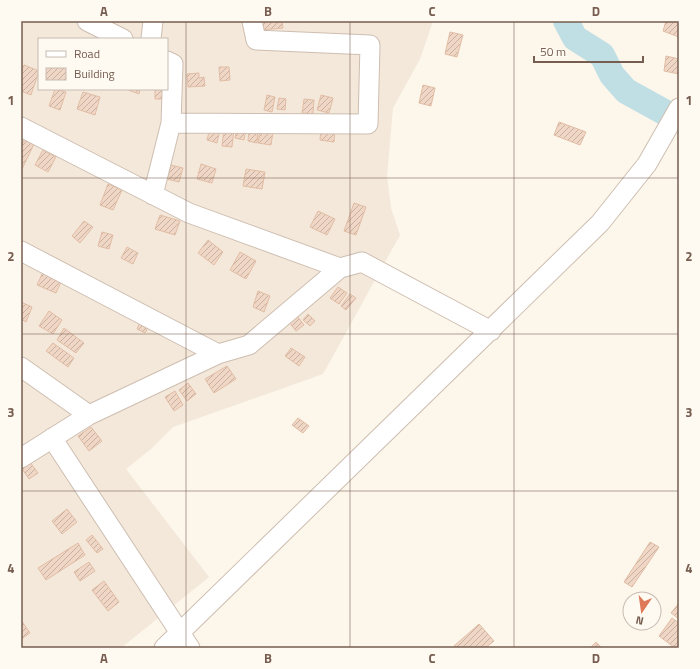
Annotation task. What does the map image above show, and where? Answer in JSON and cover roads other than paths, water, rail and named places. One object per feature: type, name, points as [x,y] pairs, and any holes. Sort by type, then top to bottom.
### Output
[{"type":"street","points":[[86,21],[121,38]]},
{"type":"street","points":[[151,38],[152,21]]},
{"type":"street","points":[[171,123],[368,124],[370,45],[256,40],[252,21]]},
{"type":"street","points":[[153,195],[171,123],[173,64],[168,62]]},
{"type":"street","points":[[164,648],[491,331],[600,223],[647,164],[679,108]]},
{"type":"street","points":[[21,127],[189,213],[340,268]]},
{"type":"street","points":[[21,251],[218,354]]},
{"type":"street","points":[[21,458],[89,415],[218,354],[249,345],[340,268],[362,262],[491,331]]},
{"type":"street","points":[[21,367],[89,415]]},
{"type":"street","points":[[52,438],[190,648]]},
{"type":"waterway","points":[[566,21],[575,38],[602,55],[612,75],[626,91],[675,118],[679,116]]}]
